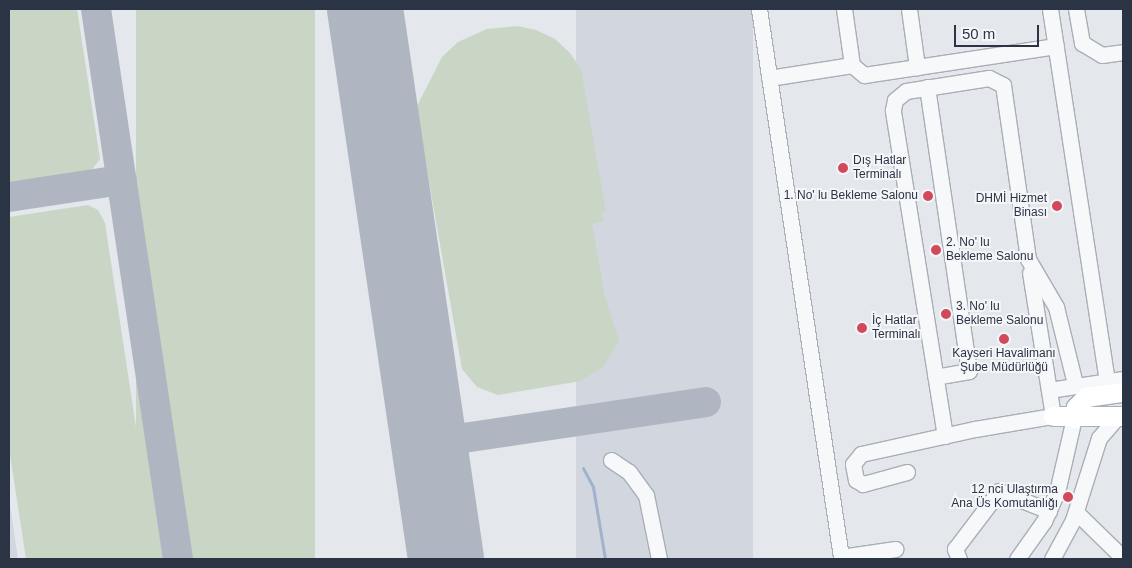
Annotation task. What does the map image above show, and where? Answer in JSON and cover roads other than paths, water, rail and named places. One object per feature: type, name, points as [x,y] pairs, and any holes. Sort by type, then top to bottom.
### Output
[{"type":"main road","points":[[1074,418],[1076,407],[1086,397],[1123,392]]},
{"type":"main road","points":[[1053,416],[1074,418],[1120,417]]},
{"type":"lane","points":[[759,9],[841,557],[895,549]]},
{"type":"lane","points":[[844,9],[852,65],[864,75],[1056,46]]},
{"type":"lane","points":[[909,9],[917,67]]},
{"type":"lane","points":[[1050,9],[1107,380]]},
{"type":"lane","points":[[1076,9],[1082,43],[1102,55],[1123,52]]},
{"type":"lane","points":[[769,78],[852,65]]},
{"type":"lane","points":[[907,472],[863,484],[856,480],[853,464],[861,454],[1053,416],[1003,85],[989,78],[927,87],[902,93],[895,100],[893,110],[945,436]]},
{"type":"lane","points":[[927,87],[969,371],[936,377]]},
{"type":"lane","points":[[1028,259],[1056,307],[1075,384]]},
{"type":"lane","points":[[1049,390],[1075,384],[1123,379]]},
{"type":"lane","points":[[1052,559],[1076,512],[1099,438],[1120,417]]},
{"type":"lane","points":[[1017,559],[1049,511],[1064,472],[1074,418]]},
{"type":"lane","points":[[611,460],[629,472],[646,495],[659,559]]},
{"type":"lane","points":[[958,559],[955,549],[999,490],[1049,511]]},
{"type":"lane","points":[[1076,512],[1123,558]]},
{"type":"waterway","points":[[583,468],[593,487],[605,559]]},
{"type":"place","name":"Dış Hatlar Terminalı","points":[[843,168]]},
{"type":"place","name":"1. No' lu Bekleme Salonu","points":[[928,196]]},
{"type":"place","name":"DHMİ Hizmet Binası","points":[[1057,206]]},
{"type":"place","name":"2. No' lu Bekleme Salonu","points":[[936,250]]},
{"type":"place","name":"3. No' lu Bekleme Salonu","points":[[946,314]]},
{"type":"place","name":"İç Hatlar Terminalı","points":[[862,328]]},
{"type":"place","name":"Kayseri Havalimanı Şube Müdürlüğü","points":[[1004,339]]},
{"type":"place","name":"12 nci Ulaştırma Ana Üs Komutanlığı","points":[[1068,497]]}]
